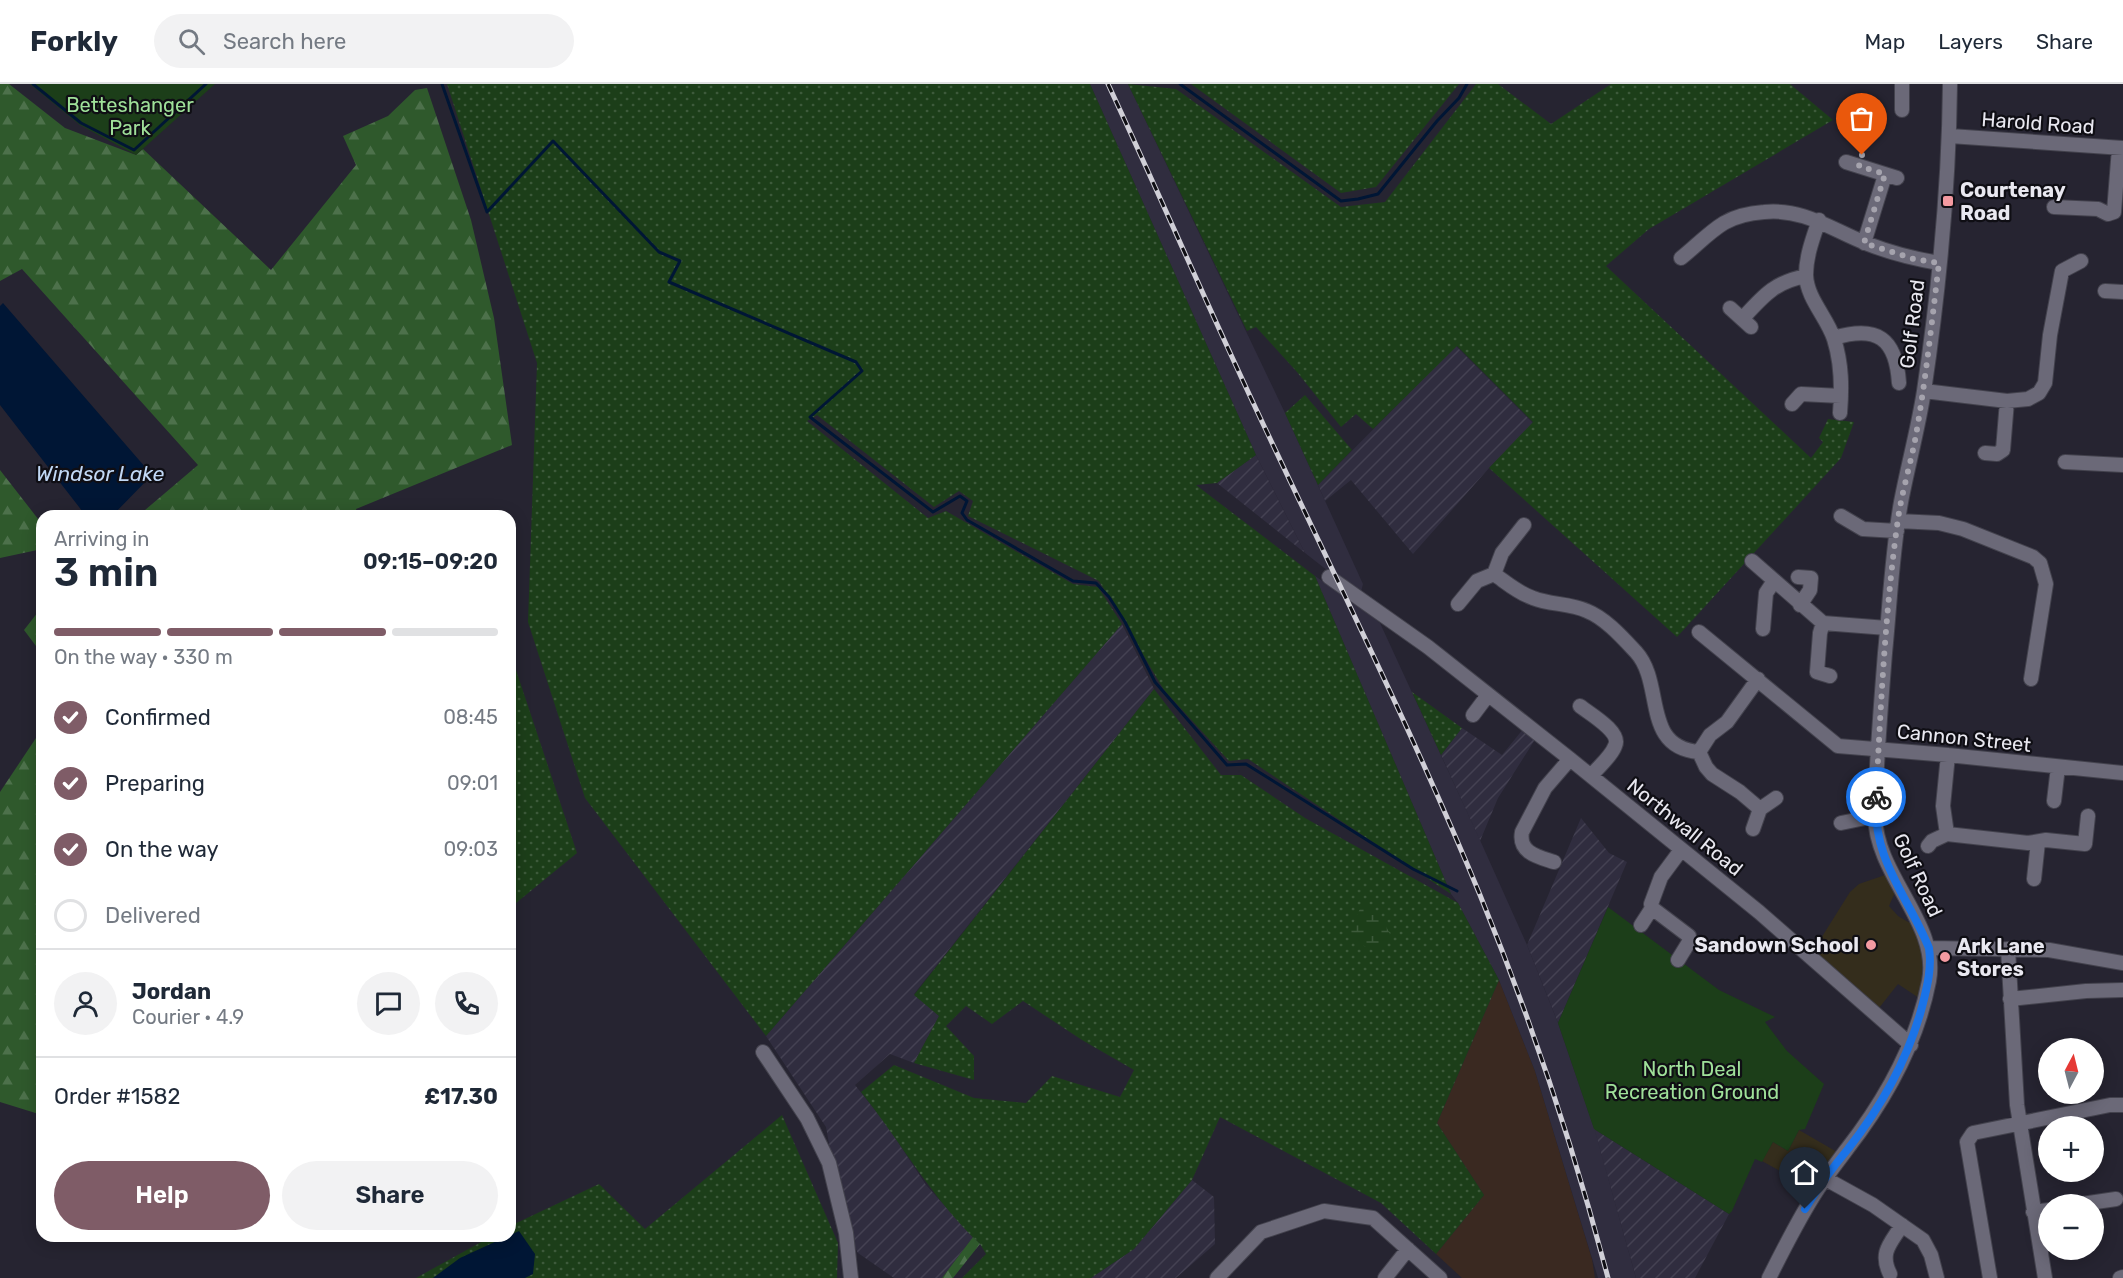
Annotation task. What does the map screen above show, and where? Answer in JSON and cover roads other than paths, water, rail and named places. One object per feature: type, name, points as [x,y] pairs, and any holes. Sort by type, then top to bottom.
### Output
[{"type":"street","name":"Golf Road","points":[[1929,948],[1882,852],[1875,816],[1887,628],[1898,526],[1924,390],[1939,263],[1950,136],[1950,84]]},
{"type":"street","name":"Harold Road","points":[[1950,136],[2121,148]]},
{"type":"street","points":[[2054,207],[2070,213],[2098,209],[2108,214],[2118,214],[2121,148]]},
{"type":"street","points":[[1856,161],[1891,176],[1864,243]]},
{"type":"street","points":[[1681,258],[1724,223],[1749,213],[1774,211],[1797,213],[1819,220],[1864,243],[1914,259],[1939,263]]},
{"type":"street","points":[[1819,220],[1808,258],[1806,276],[1810,294],[1834,338],[1842,374],[1840,413]]},
{"type":"street","points":[[1924,390],[2007,401],[2028,399],[2038,393],[2045,383],[2050,335],[2062,271],[2080,261]]},
{"type":"street","points":[[1730,308],[1747,322],[1772,289],[1784,281],[1806,276]]},
{"type":"street","points":[[2105,291],[2123,292]]},
{"type":"street","points":[[1834,338],[1853,332],[1870,334],[1883,340],[1892,349],[1897,359],[1895,374]]},
{"type":"street","points":[[1791,384],[1797,399],[1841,396]]},
{"type":"street","points":[[1985,453],[1997,454],[2003,450],[2007,401]]},
{"type":"street","points":[[2065,462],[2123,465]]},
{"type":"street","points":[[1841,516],[1863,528],[1939,523],[1963,529],[2033,557],[2040,563],[2046,584],[2031,679]]},
{"type":"street","points":[[1466,600],[1477,581],[1494,574],[1515,529]]},
{"type":"street","points":[[1752,561],[1823,623],[1887,628]]},
{"type":"street","points":[[1494,574],[1516,591],[1533,599],[1579,602],[1601,618],[1638,653],[1647,670],[1657,719],[1665,734],[1677,747],[1686,751],[1699,752]]},
{"type":"street","name":"Northwall Road","points":[[1329,577],[1432,642],[1488,695],[1759,912],[1911,1044]]},
{"type":"street","points":[[1798,577],[1811,578],[1810,590],[1800,605]]},
{"type":"street","points":[[1763,629],[1766,593],[1774,580]]},
{"type":"street","points":[[1823,623],[1817,672],[1830,676]]},
{"type":"street","name":"Cannon Street","points":[[1699,632],[1838,746],[2123,773]]},
{"type":"street","points":[[1699,752],[1710,735],[1726,722],[1758,680]]},
{"type":"street","points":[[1473,716],[1488,695]]},
{"type":"street","points":[[1595,717],[1603,705]]},
{"type":"street","points":[[1580,706],[1614,733],[1617,742],[1615,748],[1591,776]]},
{"type":"street","points":[[1699,752],[1712,774],[1740,792],[1760,809]]},
{"type":"street","points":[[1947,834],[1943,806],[1948,755]]},
{"type":"street","points":[[1554,862],[1530,852],[1522,845],[1521,838],[1545,788],[1570,759]]},
{"type":"street","points":[[2054,801],[2058,767]]},
{"type":"street","points":[[1753,829],[1760,809],[1776,798]]},
{"type":"street","points":[[1841,823],[1875,816]]},
{"type":"street","points":[[1929,846],[1932,841],[1947,834],[2028,843],[2046,840],[2085,844],[2088,816]]},
{"type":"street","points":[[2034,879],[2038,842]]},
{"type":"street","points":[[1641,925],[1652,908],[1651,904],[1661,877],[1681,850]]},
{"type":"street","points":[[1652,908],[1689,936],[1689,942],[1678,960]]},
{"type":"street","points":[[1769,1278],[1815,1192],[1882,1098],[1911,1044],[1929,982],[1931,964],[1929,948],[2049,950],[2123,963]]},
{"type":"street","points":[[2008,949],[2020,1123],[2045,1278]]},
{"type":"street","points":[[2010,999],[2085,991],[2123,990]]},
{"type":"street","points":[[764,1052],[807,1118],[830,1163],[846,1233],[851,1278]]},
{"type":"street","points":[[1990,1278],[1967,1142],[1973,1133],[2110,1105],[2123,1105]]},
{"type":"street","points":[[1826,1179],[1873,1205],[1923,1239],[1931,1255],[1937,1278]]},
{"type":"street","points":[[2104,1203],[2110,1203]]},
{"type":"street","points":[[1217,1278],[1261,1232],[1324,1211],[1374,1218],[1440,1278]]},
{"type":"street","points":[[2033,1212],[2038,1211]]},
{"type":"street","points":[[1892,1276],[1885,1263],[1884,1254],[1902,1225]]},
{"type":"street","points":[[1385,1278],[1408,1249]]},
{"type":"water","name":"Windsor Lake","points":[[3,303],[152,475],[118,510],[81,510],[0,405],[0,306]]},
{"type":"water","points":[[519,1231],[535,1254],[533,1274],[525,1278],[433,1278],[460,1258],[495,1242],[516,1242],[516,1232]]},
{"type":"waterway","points":[[33,84],[81,123],[134,150],[206,84]]},
{"type":"waterway","points":[[442,84],[487,212],[553,141],[659,252],[680,261],[669,282],[856,362],[862,371],[810,417],[933,512],[960,496],[967,501],[962,513],[967,520],[1073,581],[1096,583],[1109,597],[1125,622],[1155,682],[1227,765],[1246,764],[1413,869],[1457,891]]},
{"type":"waterway","points":[[1180,84],[1341,201],[1378,194],[1437,121],[1459,98],[1467,84]]},
{"type":"railway","points":[[1108,84],[1245,385],[1403,719],[1480,895],[1517,989],[1550,1085],[1581,1181],[1608,1278]]},
{"type":"place","name":"Courtenay Road","points":[[1948,201]]},
{"type":"place","name":"Sandown School","points":[[1871,945]]},
{"type":"place","name":"Ark Lane Stores","points":[[1945,957]]},
{"type":"park label","name":"Betteshanger Park","points":[[130,116]]},
{"type":"park label","name":"North Deal Recreation Ground","points":[[1692,1080]]}]
